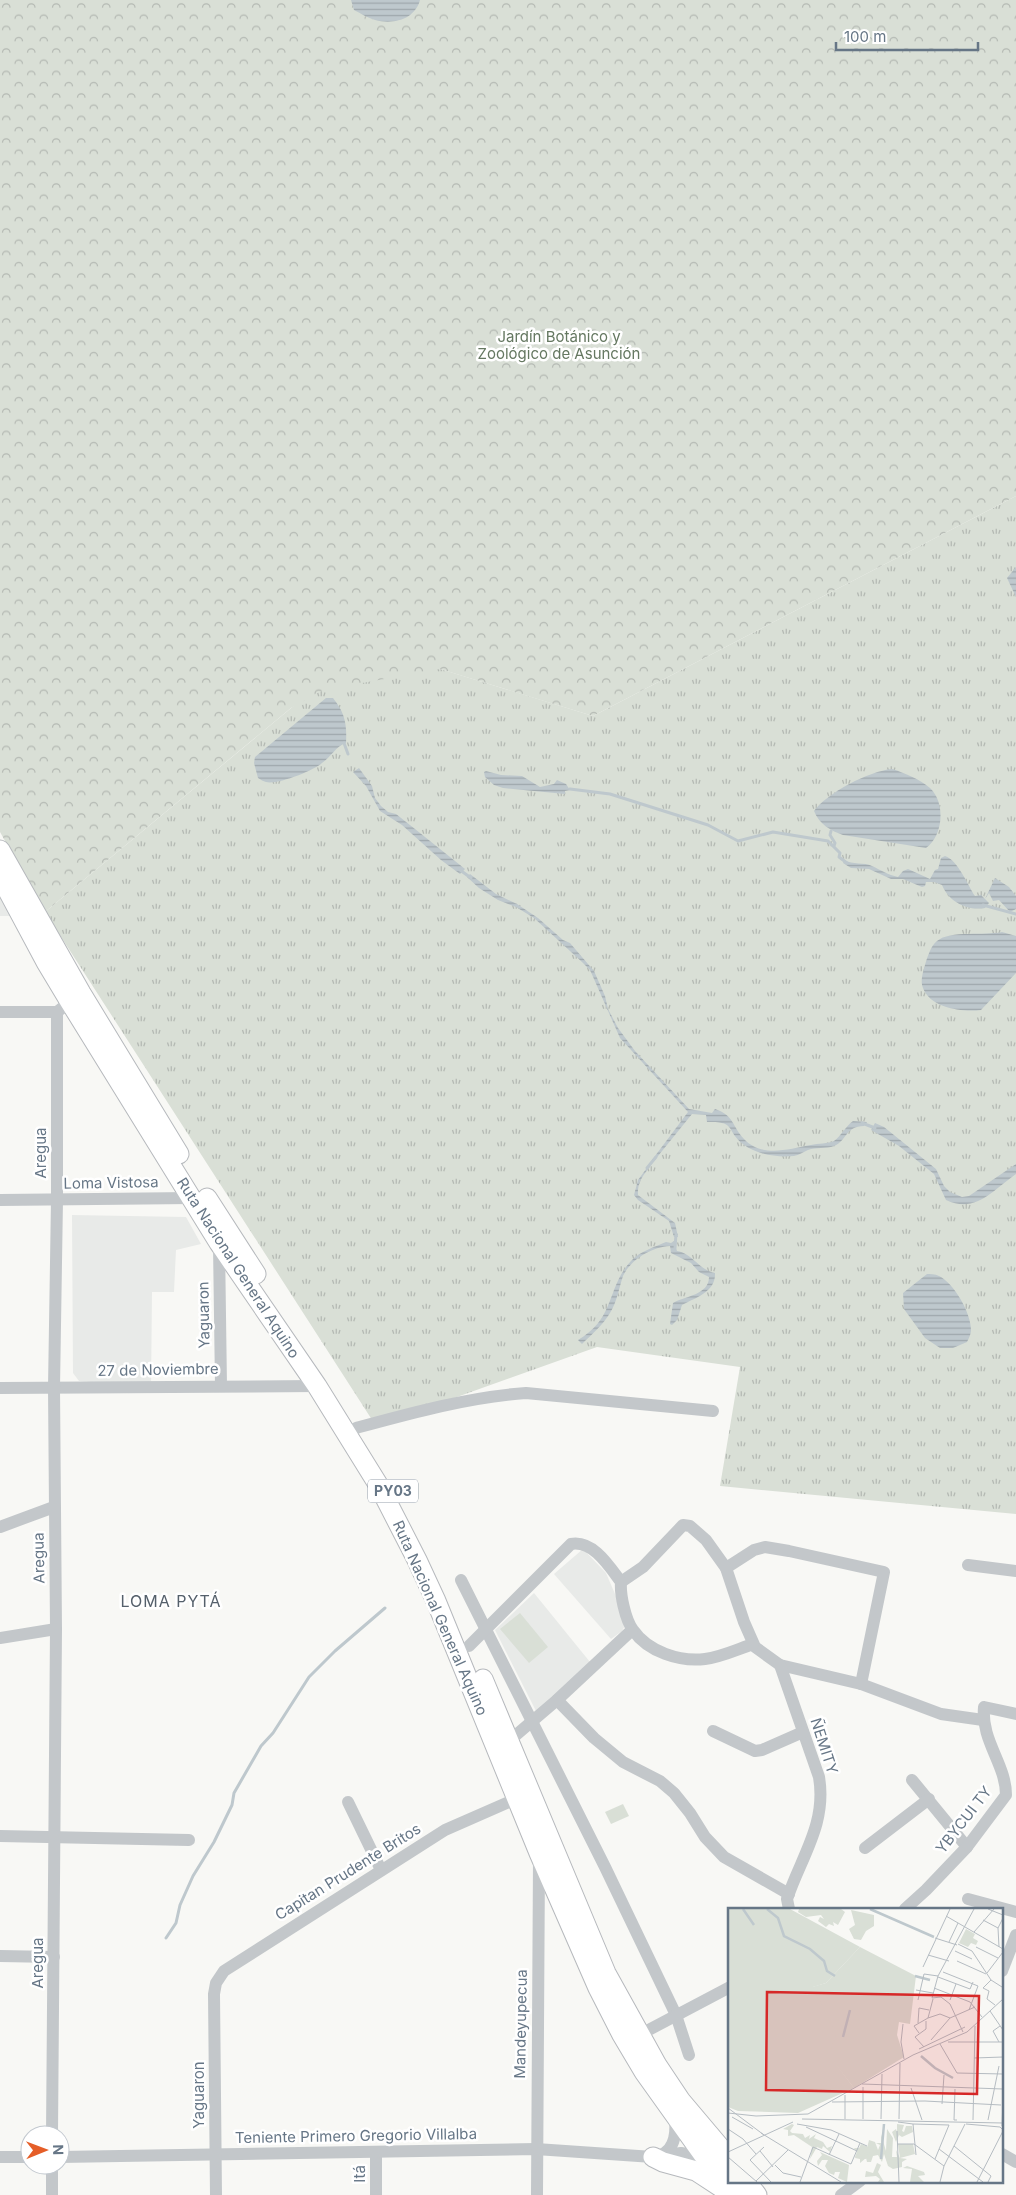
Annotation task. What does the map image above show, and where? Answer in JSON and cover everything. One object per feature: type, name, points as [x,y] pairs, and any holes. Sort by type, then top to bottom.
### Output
[{"type":"highway","name":"Ruta Nacional General Aquino","points":[[0,850],[69,1003],[203,1193],[356,1428],[408,1517],[469,1646],[606,1973],[657,2065],[681,2101],[728,2159]]},
{"type":"highway","name":"Ruta Nacional General Aquino","points":[[0,876],[69,1003],[220,1243],[317,1386],[379,1486],[417,1560],[468,1676],[539,1853],[598,1988],[622,2036],[644,2072],[673,2110],[704,2156],[738,2195]]},
{"type":"highway","points":[[653,2157],[682,2159],[704,2156],[709,2149],[711,2138]]},
{"type":"highway","points":[[653,2157],[663,2162],[696,2171],[732,2195]]},
{"type":"highway","points":[[747,2182],[757,2195]]},
{"type":"street","points":[[0,1012],[69,1003]]},
{"type":"street","name":"Aregua","points":[[52,2125],[56,1629],[54,1388],[58,1200],[69,1003]]},
{"type":"street","name":"Loma Vistosa","points":[[0,1200],[192,1198]]},
{"type":"street","name":"Yaguaron","points":[[220,1243],[221,1386]]},
{"type":"street","name":"27 de Noviembre","points":[[0,1388],[317,1386]]},
{"type":"street","points":[[356,1428],[415,1412],[509,1394],[526,1393],[713,1411]]},
{"type":"street","points":[[0,1527],[54,1507]]},
{"type":"street","points":[[621,1582],[643,1567],[683,1525],[690,1526],[706,1540],[726,1568],[753,1644],[780,1665],[860,1684],[941,1714],[1016,1714]]},
{"type":"street","points":[[469,1646],[571,1544],[578,1543],[586,1545],[602,1557],[621,1582],[620,1594],[632,1630],[644,1642],[662,1653],[683,1660],[707,1659],[753,1644]]},
{"type":"street","points":[[726,1568],[754,1550],[765,1547],[884,1572],[860,1684]]},
{"type":"street","points":[[968,1565],[1016,1571]]},
{"type":"street","points":[[461,1580],[533,1721],[676,2016],[689,2055]]},
{"type":"street","points":[[0,1638],[56,1629]]},
{"type":"street","points":[[509,1741],[557,1700],[632,1630]]},
{"type":"street","name":"ÑEMITY","points":[[780,1665],[818,1777],[822,1795],[819,1815],[812,1838],[788,1894]]},
{"type":"street","points":[[557,1700],[594,1738],[623,1762],[660,1781],[674,1793],[690,1812],[705,1837],[724,1857],[788,1894],[789,1908]]},
{"type":"street","name":"YBYCUI TY","points":[[906,1908],[968,1847],[1006,1795],[1006,1785],[985,1732],[984,1713]]},
{"type":"street","points":[[713,1731],[755,1751],[762,1750],[803,1732]]},
{"type":"street","points":[[912,1780],[930,1799],[968,1847]]},
{"type":"street","name":"Capitan Prudente Britos","points":[[214,1994],[216,1983],[224,1971],[445,1830],[518,1798]]},
{"type":"street","points":[[865,1848],[930,1799]]},
{"type":"street","points":[[348,1802],[381,1870]]},
{"type":"street","points":[[0,1836],[189,1840]]},
{"type":"street","name":"Mandeyupecua","points":[[537,2195],[539,1853]]},
{"type":"street","points":[[968,1899],[1001,1908]]},
{"type":"street","points":[[1004,1966],[1016,1935]]},
{"type":"street","points":[[0,1956],[54,1957]]},
{"type":"street","points":[[639,2035],[728,1988]]},
{"type":"street","name":"Yaguaron","points":[[214,1994],[216,2195]]},
{"type":"street","points":[[653,2157],[664,2154],[674,2138],[676,2128],[673,2110]]},
{"type":"street","name":"Teniente Primero Gregorio Villalba","points":[[70,2157],[536,2150],[653,2157]]},
{"type":"street","name":"Itá","points":[[376,2153],[376,2195]]},
{"type":"street","points":[[1004,2155],[1016,2162]]},
{"type":"street","points":[[704,2156],[718,2161],[728,2161]]},
{"type":"street","points":[[0,2157],[20,2157]]},
{"type":"street","points":[[52,2175],[52,2195]]},
{"type":"street","points":[[841,2195],[859,2182]]},
{"type":"shaded area","points":[[351,0],[420,0],[414,12],[409,16],[389,22],[375,20],[354,10]]},
{"type":"shaded area","points":[[1016,567],[1016,597],[1007,578]]},
{"type":"shaded area","points":[[326,698],[333,698],[343,714],[346,743],[339,747],[325,761],[303,773],[271,782],[258,778],[254,763],[255,757]]},
{"type":"shaded area","points":[[359,768],[372,786],[375,798],[381,806],[388,812],[396,814],[465,869],[460,874],[441,860],[402,825],[380,811],[366,786],[353,772]]},
{"type":"shaded area","points":[[892,769],[902,772],[926,785],[935,794],[939,802],[939,828],[932,843],[926,848],[843,835],[826,826],[816,816],[814,811],[838,790],[861,778]]},
{"type":"shaded area","points":[[484,772],[501,775],[522,776],[540,787],[554,784],[557,780],[566,784],[570,790],[565,791],[565,794],[503,788],[494,785],[485,777]]},
{"type":"shaded area","points":[[945,856],[950,858],[958,868],[975,896],[981,895],[989,903],[985,908],[965,907],[959,904],[949,896],[942,885],[934,882],[926,882],[925,886],[922,887],[903,879],[891,879],[869,869],[851,868],[843,863],[844,860],[869,865],[898,877],[903,871],[908,869],[930,879],[935,870],[938,869],[941,858]]},
{"type":"shaded area","points":[[470,874],[496,894],[517,904],[538,918],[563,940],[570,943],[594,971],[605,996],[608,1009],[618,1028],[635,1051],[689,1109],[712,1113],[715,1109],[721,1111],[726,1114],[744,1139],[751,1145],[759,1149],[776,1151],[832,1142],[853,1121],[867,1122],[864,1126],[853,1128],[842,1141],[834,1146],[811,1149],[794,1156],[781,1156],[754,1150],[743,1144],[727,1125],[707,1122],[706,1115],[692,1114],[654,1161],[652,1160],[688,1112],[620,1038],[590,970],[534,918],[479,888],[467,877]]},
{"type":"shaded area","points":[[995,878],[1009,887],[1016,896],[1016,909],[1010,912],[999,900],[993,901],[989,893],[985,899]]},
{"type":"shaded area","points":[[0,886],[16,916],[0,916]]},
{"type":"shaded area","points":[[1002,932],[1016,936],[1016,973],[981,1010],[948,1008],[933,1001],[927,995],[922,985],[922,976],[933,945],[937,941],[959,934]]},
{"type":"shaded area","points":[[875,1123],[884,1127],[936,1169],[944,1186],[950,1192],[962,1197],[969,1196],[1016,1164],[1016,1174],[984,1198],[966,1204],[957,1204],[946,1200],[934,1174],[899,1146],[871,1130]]},
{"type":"shaded area","points":[[649,1165],[650,1167],[640,1183],[638,1195],[675,1223],[678,1237],[674,1237],[669,1221],[638,1200],[634,1195],[638,1180]]},
{"type":"shaded area","points":[[72,1215],[186,1217],[201,1244],[176,1250],[174,1292],[152,1292],[151,1387],[79,1381],[73,1373]]},
{"type":"shaded area","points":[[674,1241],[677,1251],[687,1255],[704,1269],[715,1273],[712,1285],[708,1290],[682,1305],[677,1320],[672,1325],[670,1324],[673,1303],[701,1291],[708,1283],[709,1277],[699,1272],[691,1263],[671,1253],[670,1246],[649,1251],[631,1264],[623,1276],[610,1313],[582,1344],[578,1340],[599,1322],[623,1271],[631,1261],[648,1250],[666,1242],[671,1243]]},
{"type":"shaded area","points":[[927,1274],[937,1275],[945,1280],[961,1299],[968,1315],[971,1330],[967,1342],[953,1348],[940,1348],[925,1338],[904,1309],[903,1293]]},
{"type":"shaded area","points":[[583,1549],[606,1573],[627,1622],[622,1631],[611,1639],[554,1574]]},
{"type":"shaded area","points":[[534,1593],[590,1662],[537,1713],[495,1630]]},
{"type":"green space","name":"Jardín Botánico y Zoológico de Asunción","points":[[0,0],[1016,0],[1016,496],[593,716],[440,669],[323,690],[291,708],[45,912],[0,832]]},
{"type":"green space","points":[[1016,496],[1016,1514],[720,1486],[740,1367],[597,1347],[376,1426],[45,912],[366,646],[593,716]]},
{"type":"green space","points":[[520,1613],[548,1647],[529,1663],[500,1629]]},
{"type":"green space","points":[[623,1804],[629,1816],[611,1824],[605,1812]]},
{"type":"waterway","points":[[344,743],[348,754]]},
{"type":"waterway","points":[[570,789],[610,794],[708,825],[738,841],[773,832],[828,841],[840,853],[839,857],[847,863]]},
{"type":"waterway","points":[[831,831],[830,835],[835,843],[834,846]]},
{"type":"waterway","points":[[460,870],[471,878]]},
{"type":"waterway","points":[[983,905],[1016,914]]},
{"type":"waterway","points":[[862,1123],[875,1128]]},
{"type":"waterway","points":[[647,1168],[656,1157]]},
{"type":"waterway","points":[[675,1248],[676,1234]]},
{"type":"waterway","points":[[166,1938],[176,1923],[180,1905],[193,1876],[214,1842],[232,1805],[234,1793],[261,1746],[273,1733],[309,1677],[335,1651],[385,1608]]},
{"type":"district","name":"LOMA PYTÁ","points":[[171,1601]]}]
